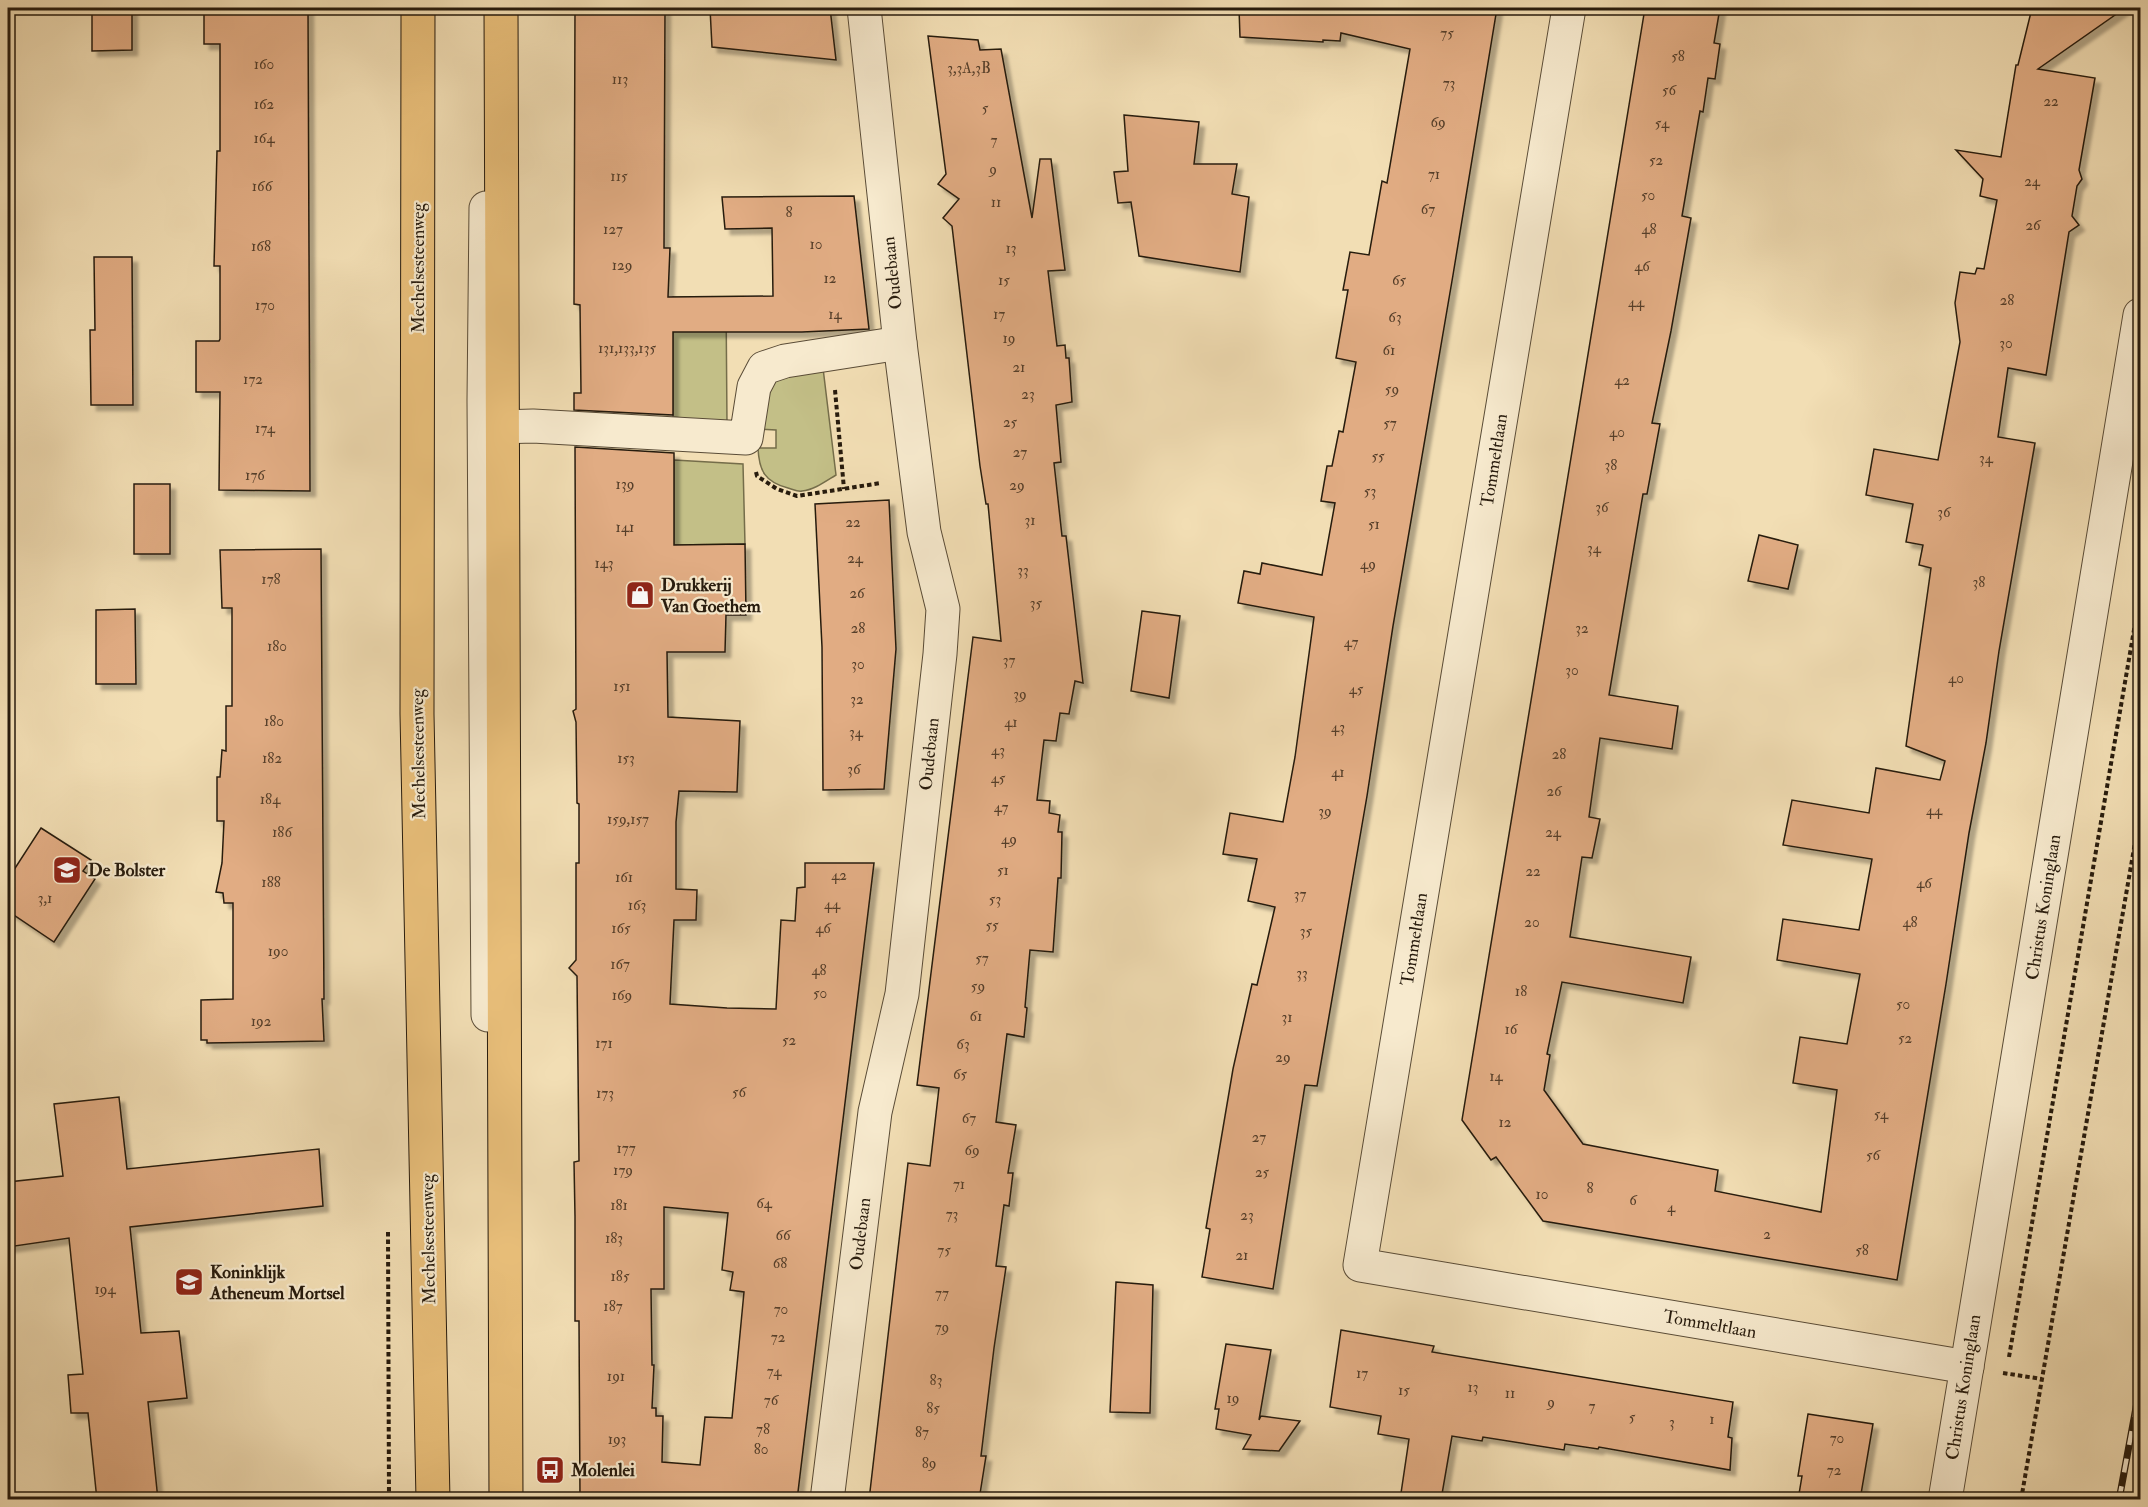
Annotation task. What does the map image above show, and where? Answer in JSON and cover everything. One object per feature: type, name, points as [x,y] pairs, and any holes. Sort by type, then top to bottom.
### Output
[{"type":"main road","name":"Mechelsesteenweg","points":[[418,8],[417,714],[433,1500]]},
{"type":"main road","points":[[501,8],[506,1500]]},
{"type":"street","points":[[487,8],[484,412],[490,1500]]},
{"type":"street","name":"Oudebaan","points":[[827,1500],[875,1112],[902,994],[943,609],[924,532],[900,343],[864,8]]},
{"type":"street","name":"Tommeltlaan","points":[[1569,8],[1360,1265],[1966,1367]]},
{"type":"street","name":"Christus Koninglaan","points":[[1945,1500],[2140,315]]},
{"type":"street","points":[[504,428],[533,426],[746,438],[754,387],[764,368],[785,360],[900,343]]},
{"type":"path","points":[[832,353],[844,489]]},
{"type":"path","points":[[746,438],[747,453],[758,476],[777,489],[797,496],[917,477]]},
{"type":"path","points":[[2008,1361],[2140,595]]},
{"type":"path","points":[[2020,1500],[2140,814]]},
{"type":"path","points":[[2004,1385],[2006,1373]]},
{"type":"shaded area","points":[[673,297],[726,297],[727,424],[673,417]]},
{"type":"shaded area","points":[[823,368],[836,475],[811,489],[797,491],[780,486],[765,474],[760,463],[758,448],[776,448],[776,430],[759,429],[775,373]]},
{"type":"shaded area","points":[[674,460],[743,464],[745,544],[674,545]]},
{"type":"building","points":[[92,8],[132,8],[132,50],[92,51]]},
{"type":"building","points":[[204,8],[308,8],[310,491],[219,490],[220,392],[196,392],[196,341],[219,341],[220,339],[220,266],[214,266],[217,151],[220,151],[220,44],[204,44]]},
{"type":"building","points":[[575,8],[665,8],[664,248],[670,248],[668,297],[773,296],[772,228],[725,229],[722,197],[854,196],[869,329],[802,332],[673,332],[673,415],[574,410],[574,393],[581,393],[580,305],[574,304]]},
{"type":"building","points":[[710,8],[830,8],[836,60],[712,47]]},
{"type":"building","points":[[1239,8],[1497,8],[1317,1086],[1305,1085],[1273,1289],[1202,1277],[1210,1229],[1206,1228],[1233,1069],[1252,984],[1257,985],[1275,907],[1248,901],[1257,859],[1223,854],[1230,813],[1283,822],[1295,757],[1314,617],[1238,603],[1244,571],[1260,574],[1262,563],[1322,575],[1335,503],[1321,501],[1327,466],[1332,466],[1339,431],[1343,432],[1356,362],[1336,358],[1348,290],[1343,290],[1350,252],[1369,255],[1382,181],[1387,183],[1410,49],[1341,33],[1340,41],[1323,40],[1323,42],[1240,37]]},
{"type":"building","points":[[1645,8],[1720,8],[1714,43],[1720,44],[1715,79],[1708,78],[1703,112],[1700,111],[1682,216],[1691,218],[1652,423],[1660,424],[1647,494],[1643,494],[1609,695],[1678,706],[1672,749],[1600,738],[1589,817],[1600,819],[1592,858],[1582,857],[1570,937],[1691,957],[1683,1003],[1562,982],[1547,1054],[1550,1055],[1544,1090],[1583,1144],[1718,1170],[1715,1191],[1821,1212],[1837,1090],[1793,1083],[1800,1037],[1847,1044],[1860,974],[1777,960],[1783,919],[1859,930],[1872,859],[1783,845],[1792,800],[1869,813],[1876,768],[1940,780],[1945,761],[1906,746],[1931,568],[1919,565],[1923,545],[1906,542],[1913,504],[1866,495],[1874,449],[1938,460],[1960,342],[1955,303],[1960,272],[1975,274],[1977,268],[1984,269],[1997,200],[1980,196],[1983,179],[1956,150],[2001,157],[2016,65],[2018,65],[2032,8],[2125,8],[2038,69],[2095,78],[2079,170],[2082,179],[2077,186],[2072,216],[2079,225],[2069,232],[2046,375],[2008,368],[1998,437],[2035,443],[1897,1280],[1543,1221],[1496,1157],[1491,1160],[1462,1120]]},
{"type":"building","points":[[928,36],[978,40],[980,50],[1001,49],[1032,218],[1040,159],[1051,159],[1065,270],[1048,271],[1057,346],[1065,345],[1066,358],[1069,358],[1072,402],[1056,405],[1061,462],[1054,463],[1062,536],[1066,536],[1083,683],[1075,681],[1069,714],[1060,713],[1056,741],[1044,740],[1037,800],[1050,801],[1049,813],[1060,815],[1058,832],[1062,832],[1061,878],[1058,878],[1053,952],[1030,950],[1024,1037],[1007,1034],[996,1122],[1016,1125],[1008,1173],[1013,1173],[1009,1206],[1004,1205],[996,1266],[1006,1267],[981,1456],[986,1456],[979,1500],[869,1500],[908,1163],[930,1166],[939,1088],[917,1085],[973,637],[1001,641],[988,504],[986,504],[980,466],[952,226],[943,218],[959,199],[938,184],[946,174]]},
{"type":"building","points":[[1124,115],[1199,122],[1194,164],[1237,164],[1232,194],[1249,197],[1240,272],[1139,256],[1131,202],[1118,203],[1114,172],[1128,171]]},
{"type":"building","points":[[94,257],[132,257],[133,405],[91,405],[90,330],[95,330]]},
{"type":"building","points":[[575,447],[674,453],[674,545],[745,544],[746,615],[726,615],[725,652],[667,652],[668,717],[740,721],[737,792],[679,791],[676,822],[676,889],[697,890],[696,920],[674,920],[670,1004],[776,1009],[781,920],[795,921],[797,888],[805,887],[805,863],[874,863],[797,1500],[664,1500],[632,1497],[632,1500],[580,1500],[579,1321],[575,1321],[574,1162],[579,1161],[577,976],[569,968],[576,960],[576,863],[579,863],[576,722],[573,711],[576,709]],"holes":[[[664,1207],[728,1213],[722,1270],[733,1272],[730,1290],[744,1292],[732,1418],[705,1417],[700,1465],[662,1462],[663,1416],[656,1416],[656,1408],[652,1408],[654,1365],[652,1365],[651,1289],[664,1289]]]},
{"type":"building","points":[[134,484],[170,484],[170,554],[134,554]]},
{"type":"building","points":[[889,500],[896,649],[884,789],[823,790],[822,647],[815,504]]},
{"type":"building","points":[[1759,535],[1798,545],[1788,589],[1748,581]]},
{"type":"building","points":[[321,549],[324,1041],[207,1043],[207,1040],[201,1040],[201,1000],[233,999],[233,903],[224,903],[223,893],[216,892],[222,863],[224,821],[217,821],[217,777],[220,777],[222,750],[226,751],[226,706],[232,706],[232,608],[222,608],[220,550]]},
{"type":"building","points":[[135,609],[136,684],[96,684],[96,610]]},
{"type":"building","points":[[1142,611],[1180,616],[1169,698],[1131,691]]},
{"type":"building","points":[[41,828],[91,860],[83,871],[95,879],[54,942],[8,911],[8,879]]},
{"type":"building","points":[[119,1097],[127,1169],[319,1149],[323,1206],[130,1227],[141,1333],[179,1331],[187,1398],[148,1402],[158,1500],[97,1500],[88,1413],[71,1413],[68,1375],[83,1374],[69,1238],[8,1247],[8,1182],[63,1176],[54,1104]]},
{"type":"building","points":[[1116,1282],[1153,1285],[1150,1413],[1110,1412]]},
{"type":"building","points":[[1341,1330],[1434,1346],[1432,1352],[1733,1402],[1728,1437],[1732,1438],[1730,1470],[1599,1447],[1598,1449],[1565,1444],[1564,1450],[1483,1437],[1482,1441],[1452,1436],[1441,1500],[1400,1500],[1409,1439],[1378,1434],[1381,1416],[1330,1407]]},
{"type":"building","points":[[1226,1344],[1271,1350],[1259,1420],[1261,1416],[1300,1421],[1279,1451],[1243,1449],[1251,1435],[1216,1429],[1219,1409],[1215,1409]]},
{"type":"building","points":[[1808,1414],[1873,1424],[1860,1500],[1798,1500],[1802,1476],[1798,1476]]},
{"type":"railway","points":[[2119,1500],[2140,1386]]},
{"type":"place","name":"Drukkerij Van Goethem","points":[[640,595]]},
{"type":"place","name":"De Bolster","points":[[67,870]]},
{"type":"place","name":"Koninklijk Atheneum Mortsel","points":[[189,1282]]},
{"type":"place","name":"Molenlei","points":[[550,1470]]}]
